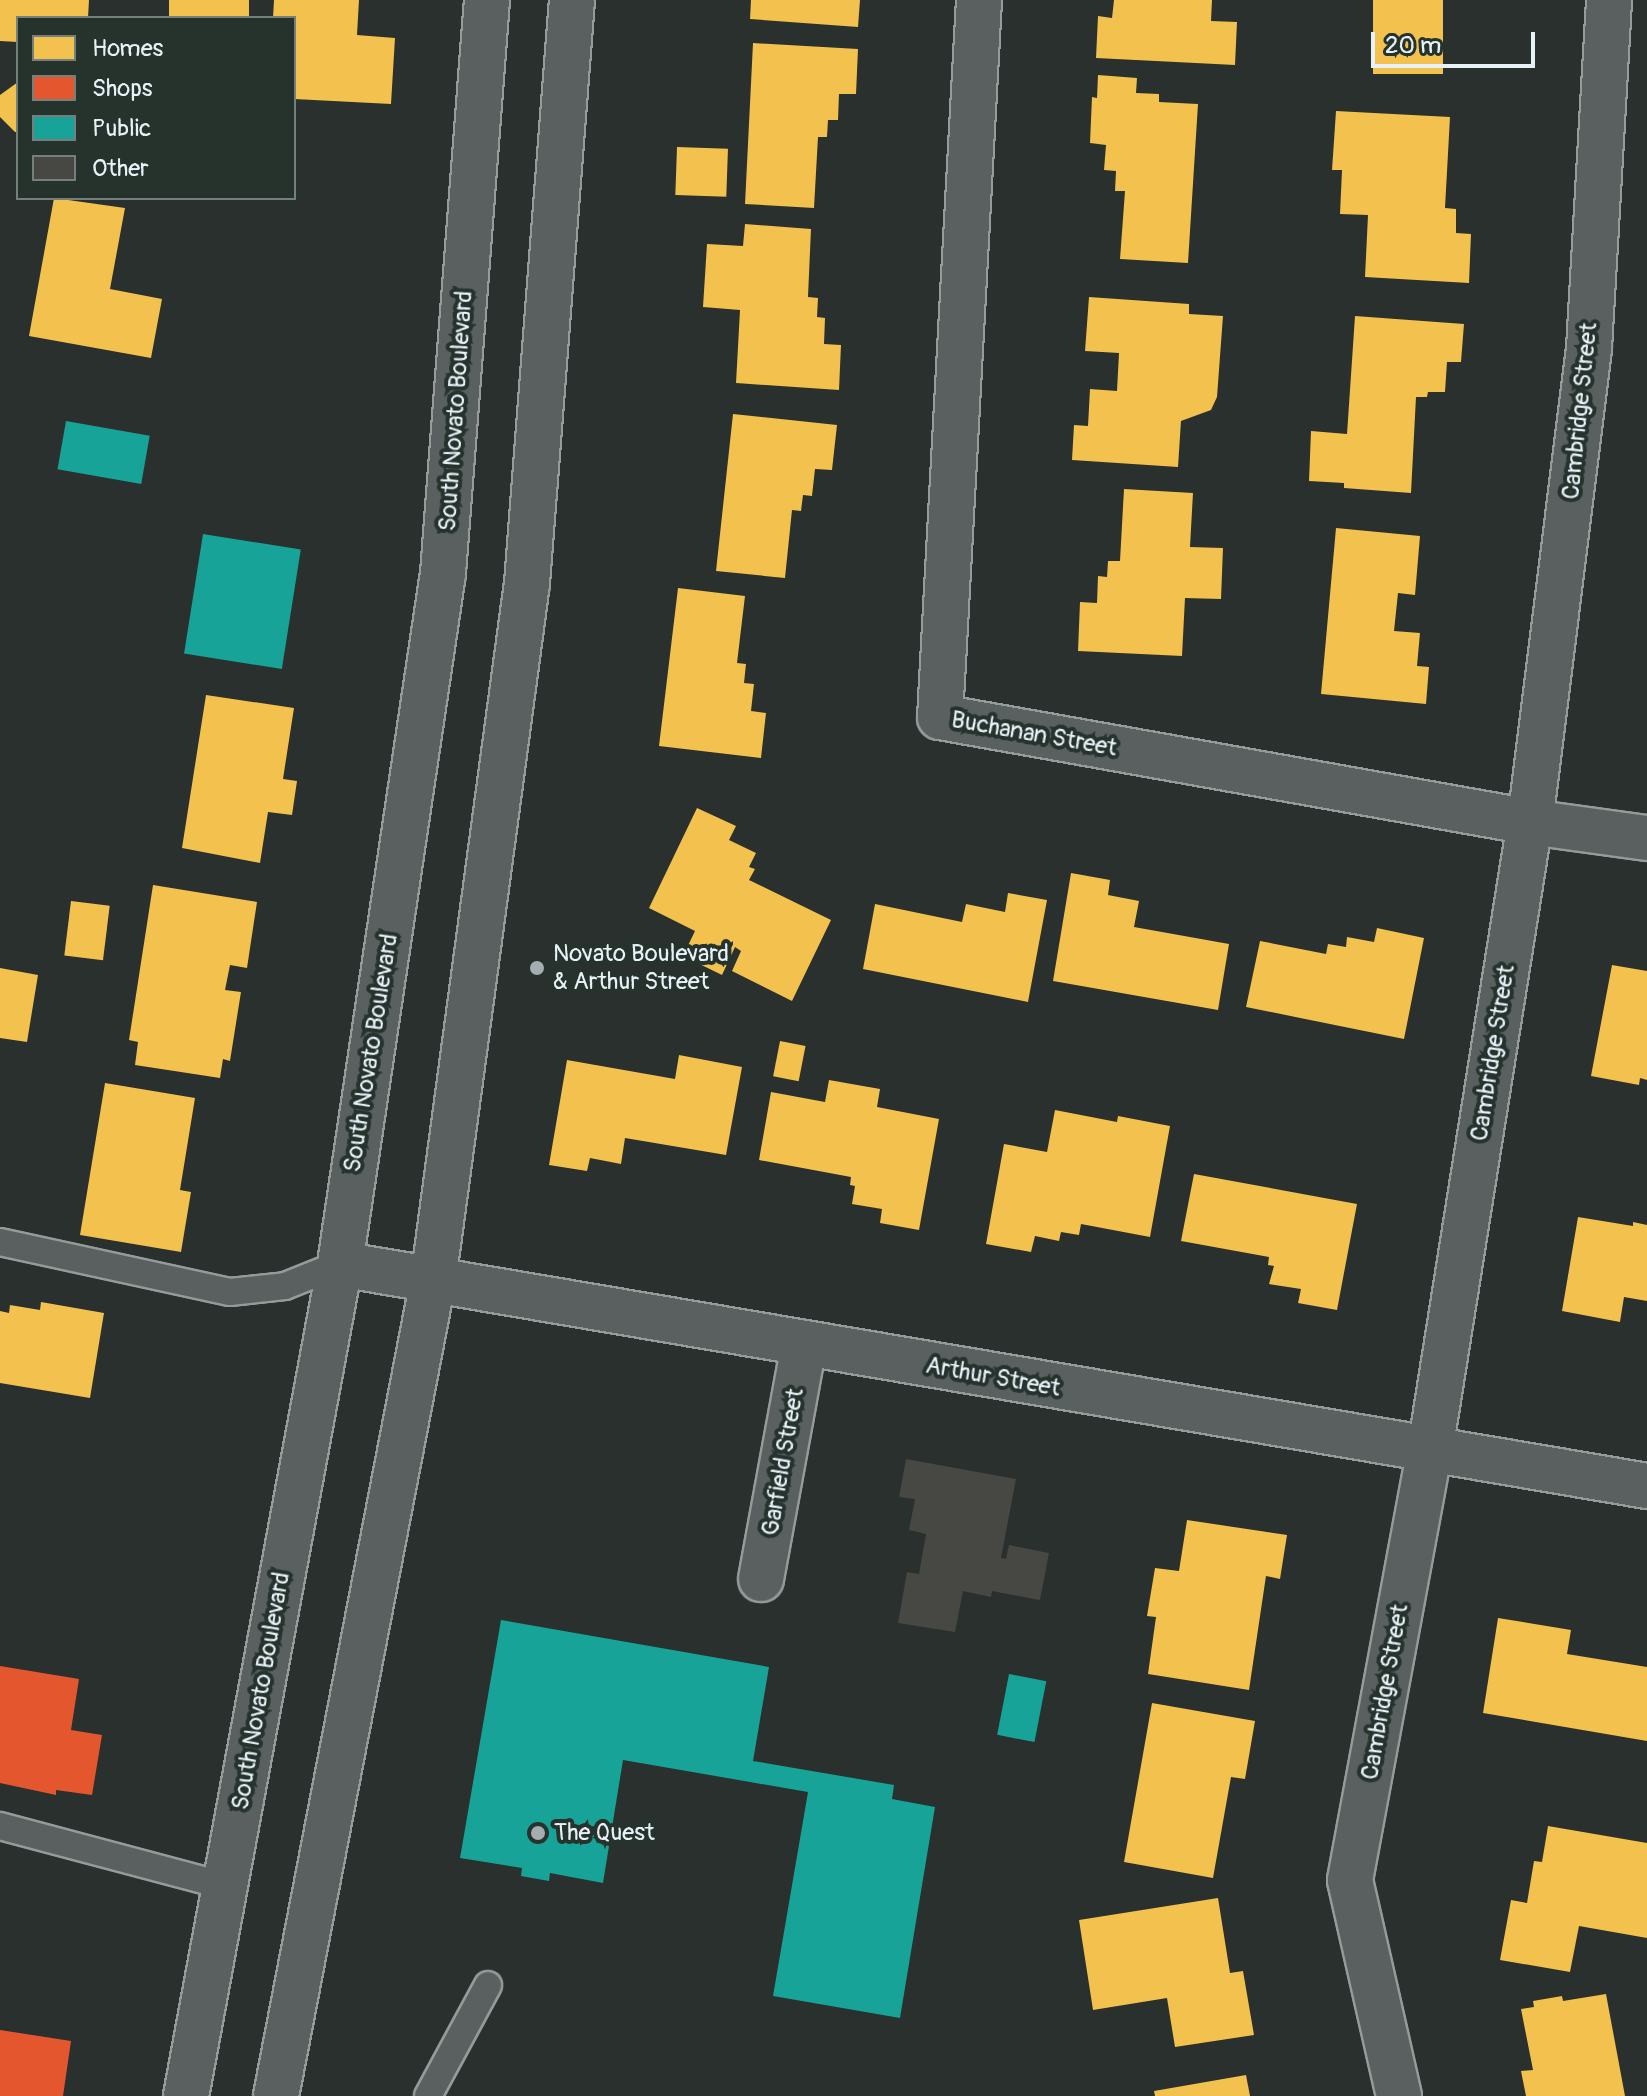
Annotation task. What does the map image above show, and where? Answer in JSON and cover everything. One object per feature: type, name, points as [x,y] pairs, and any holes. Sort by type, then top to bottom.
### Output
[{"type":"street","name":"South Novato Boulevard","points":[[186,2096],[340,1264],[443,573],[487,0]]},
{"type":"street","points":[[276,2096],[433,1281],[527,583],[572,0]]},
{"type":"street","name":"Buchanan Street","points":[[979,0],[940,717],[1530,822],[1647,838]]},
{"type":"street","name":"Cambridge Street","points":[[1399,2096],[1350,1880],[1430,1450],[1530,822],[1589,348],[1609,0]]},
{"type":"street","name":"Arthur Street","points":[[340,1264],[1647,1486]]},
{"type":"street","name":"Garfield Street","points":[[761,1579],[804,1345]]},
{"type":"lane","points":[[0,1242],[230,1292],[285,1286],[340,1264]]},
{"type":"lane","points":[[0,1826],[225,1886]]},
{"type":"lane","points":[[428,2096],[488,1985]]},
{"type":"building: Homes","points":[[0,0],[89,0],[88,16],[16,16],[16,42],[0,41]]},
{"type":"building: Homes","points":[[169,0],[249,0],[249,16],[169,16]]},
{"type":"building: Homes","points":[[274,0],[359,0],[357,35],[395,38],[391,104],[296,99],[296,16],[273,16]]},
{"type":"building: Homes","points":[[751,0],[860,0],[858,27],[750,19]]},
{"type":"building: Homes","points":[[1114,0],[1212,0],[1211,21],[1237,22],[1235,65],[1096,58],[1098,16],[1112,18]]},
{"type":"building: Homes","points":[[1373,0],[1443,0],[1443,74],[1373,74]]},
{"type":"building: Homes","points":[[753,43],[858,49],[856,94],[839,94],[838,120],[828,120],[827,137],[818,137],[814,208],[745,204]]},
{"type":"building: Homes","points":[[1098,75],[1137,78],[1136,93],[1159,94],[1159,102],[1198,104],[1188,263],[1120,259],[1125,191],[1115,191],[1116,171],[1104,170],[1106,145],[1090,143],[1092,97],[1097,98]]},
{"type":"building: Homes","points":[[16,83],[16,132],[0,117],[0,95]]},
{"type":"building: Homes","points":[[1336,111],[1450,117],[1445,208],[1456,209],[1456,233],[1471,234],[1469,283],[1365,277],[1368,215],[1340,214],[1342,170],[1332,170]]},
{"type":"building: Homes","points":[[677,147],[728,149],[726,197],[675,195]]},
{"type":"building: Homes","points":[[54,200],[125,208],[110,289],[162,299],[151,358],[29,336]]},
{"type":"building: Homes","points":[[745,224],[811,229],[808,297],[818,298],[817,317],[825,318],[824,344],[841,345],[839,390],[736,383],[740,310],[703,307],[707,244],[743,246]]},
{"type":"building: Homes","points":[[1089,297],[1189,304],[1189,314],[1223,316],[1217,397],[1211,410],[1181,421],[1178,467],[1072,460],[1074,425],[1088,426],[1090,389],[1117,391],[1119,353],[1085,351]]},
{"type":"building: Homes","points":[[1355,316],[1464,324],[1461,362],[1447,362],[1445,392],[1428,392],[1427,397],[1416,397],[1411,493],[1344,488],[1344,483],[1309,481],[1311,431],[1347,434]]},
{"type":"building: Homes","points":[[733,414],[837,425],[832,470],[815,469],[812,496],[803,495],[801,511],[792,510],[785,578],[716,571]]},
{"type":"building: Homes","points":[[1124,489],[1193,493],[1190,547],[1223,548],[1221,599],[1185,598],[1182,656],[1078,651],[1080,602],[1097,603],[1098,576],[1107,577],[1108,561],[1120,561]]},
{"type":"building: Homes","points":[[1336,528],[1420,536],[1415,595],[1398,593],[1394,631],[1420,633],[1417,666],[1429,667],[1426,704],[1321,694]]},
{"type":"building: Homes","points":[[678,588],[745,596],[737,663],[746,664],[744,683],[754,684],[751,711],[766,713],[761,758],[659,746]]},
{"type":"building: Homes","points":[[206,695],[294,708],[283,779],[297,781],[292,815],[268,812],[260,863],[182,848]]},
{"type":"building: Homes","points":[[697,808],[736,826],[729,840],[756,853],[749,867],[755,869],[749,880],[831,920],[792,1001],[732,971],[741,951],[735,947],[722,975],[683,956],[695,931],[649,908]]},
{"type":"building: Homes","points":[[1071,873],[1110,880],[1108,895],[1139,901],[1134,927],[1229,944],[1218,1010],[1053,981]]},
{"type":"building: Homes","points":[[153,885],[257,902],[247,968],[230,965],[225,990],[241,992],[230,1061],[223,1059],[220,1078],[135,1065],[138,1042],[129,1040]]},
{"type":"building: Homes","points":[[1008,893],[1047,900],[1028,1002],[863,969],[875,904],[962,922],[966,904],[1005,912]]},
{"type":"building: Homes","points":[[71,901],[110,906],[103,960],[64,956]]},
{"type":"building: Homes","points":[[1377,928],[1424,938],[1404,1039],[1246,1007],[1260,941],[1326,954],[1328,944],[1346,947],[1347,937],[1374,942]]},
{"type":"building: Homes","points":[[1612,965],[1647,971],[1647,1080],[1640,1078],[1639,1085],[1591,1076]]},
{"type":"building: Homes","points":[[0,968],[38,975],[27,1042],[0,1038]]},
{"type":"building: Homes","points":[[780,1041],[806,1046],[799,1081],[773,1076]]},
{"type":"building: Homes","points":[[679,1055],[742,1067],[726,1155],[625,1138],[621,1164],[590,1158],[587,1171],[549,1165],[567,1060],[675,1079]]},
{"type":"building: Homes","points":[[829,1080],[880,1089],[877,1107],[939,1119],[919,1230],[880,1223],[882,1209],[852,1204],[855,1186],[850,1185],[851,1177],[759,1160],[771,1092],[825,1102]]},
{"type":"building: Homes","points":[[105,1083],[195,1098],[180,1190],[191,1192],[181,1252],[80,1235]]},
{"type":"building: Homes","points":[[1055,1110],[1117,1122],[1118,1116],[1170,1126],[1150,1237],[1081,1224],[1079,1235],[1061,1232],[1059,1241],[1035,1236],[1031,1252],[986,1244],[1004,1144],[1047,1152]]},
{"type":"building: Homes","points":[[1194,1174],[1357,1204],[1337,1310],[1298,1303],[1301,1289],[1269,1284],[1274,1266],[1268,1265],[1269,1257],[1181,1241]]},
{"type":"building: Homes","points":[[1578,1217],[1633,1226],[1633,1222],[1647,1225],[1647,1301],[1624,1297],[1620,1322],[1562,1311]]},
{"type":"building: Homes","points":[[41,1302],[104,1313],[90,1398],[0,1383],[0,1311],[9,1313],[10,1305],[40,1310]]},
{"type":"building: Homes","points":[[1187,1520],[1287,1535],[1280,1579],[1266,1576],[1249,1690],[1148,1674],[1156,1617],[1147,1616],[1155,1568],[1179,1571]]},
{"type":"building: Homes","points":[[1498,1618],[1571,1630],[1567,1654],[1647,1667],[1647,1741],[1483,1713]]},
{"type":"building: Homes","points":[[1152,1703],[1255,1721],[1245,1779],[1231,1777],[1213,1878],[1124,1862]]},
{"type":"building: Homes","points":[[1548,1826],[1647,1843],[1647,1938],[1579,1926],[1570,1972],[1500,1960],[1511,1900],[1527,1903],[1534,1861],[1542,1862]]},
{"type":"building: Homes","points":[[1218,1898],[1230,1973],[1243,1971],[1254,2035],[1175,2047],[1167,1998],[1093,2010],[1079,1920]]},
{"type":"building: Homes","points":[[1606,1994],[1625,2096],[1526,2096],[1521,2071],[1533,2070],[1521,2009],[1534,2007],[1533,2001],[1562,1996],[1563,2001]]},
{"type":"building: Homes","points":[[1246,2075],[1250,2096],[1155,2096],[1154,2091]]},
{"type":"building: Shops","points":[[0,1666],[79,1679],[71,1730],[102,1735],[92,1795],[56,1790],[56,1795],[0,1783]]},
{"type":"building: Shops","points":[[0,2030],[71,2041],[63,2096],[0,2096]]},
{"type":"building: Public","points":[[66,421],[150,436],[141,484],[57,469]]},
{"type":"building: Public","points":[[203,534],[301,549],[282,669],[184,654]]},
{"type":"building: Public","name":"The Quest","points":[[501,1620],[769,1667],[753,1761],[894,1785],[892,1799],[935,1807],[900,2018],[773,1996],[808,1792],[623,1760],[603,1883],[550,1873],[549,1881],[521,1876],[522,1868],[460,1858]]},
{"type":"building: Public","points":[[1009,1674],[1046,1681],[1034,1742],[997,1735]]},
{"type":"building: Other","points":[[906,1459],[1016,1479],[1001,1558],[1006,1559],[1009,1545],[1049,1553],[1040,1600],[992,1591],[991,1597],[963,1591],[955,1632],[898,1623],[907,1572],[919,1574],[926,1534],[909,1530],[915,1499],[899,1497]]},
{"type":"place","name":"Novato Boulevard & Arthur Street","points":[[537,968]]},
{"type":"place","name":"The Quest","points":[[538,1833]]}]
